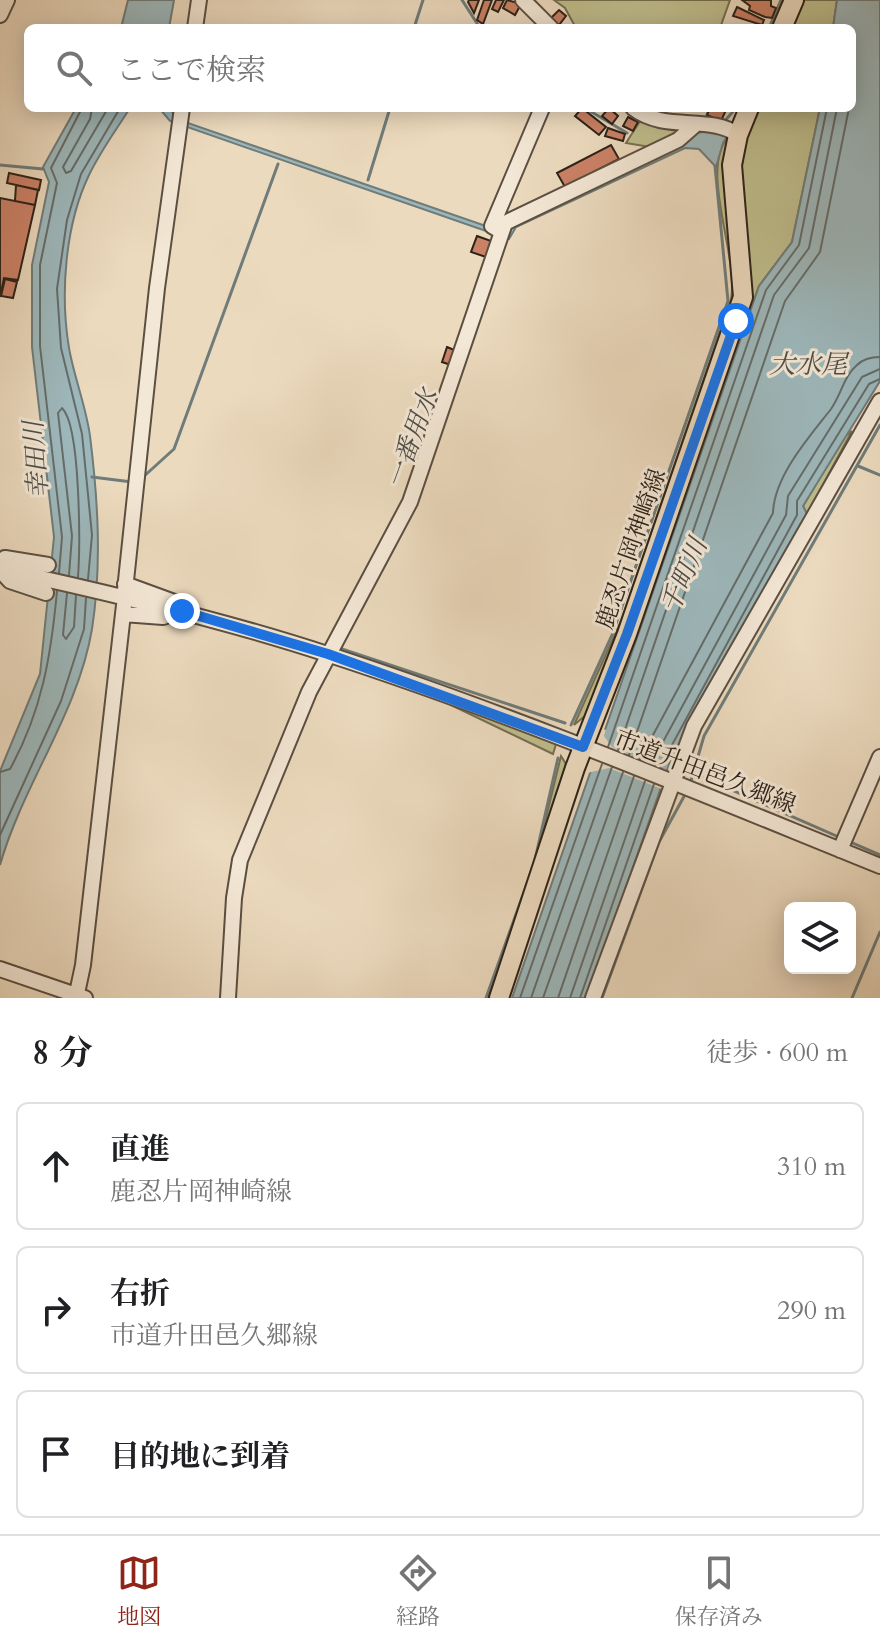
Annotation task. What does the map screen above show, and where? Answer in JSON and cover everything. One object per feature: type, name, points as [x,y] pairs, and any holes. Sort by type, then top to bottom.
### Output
[{"type":"main road","points":[[784,24],[794,0]]},
{"type":"main road","name":"鹿忍片岡神崎線","points":[[499,998],[588,750],[743,297],[730,130],[746,112]]},
{"type":"street","points":[[0,15],[7,0]]},
{"type":"street","points":[[196,24],[199,0]]},
{"type":"street","points":[[523,0],[547,24]]},
{"type":"street","points":[[501,234],[492,226],[540,112]]},
{"type":"street","points":[[638,112],[665,122],[730,130]]},
{"type":"street","points":[[3,970],[79,997],[157,288],[181,118]]},
{"type":"street","points":[[228,998],[234,898],[240,860],[328,654],[391,544],[410,502],[505,223],[678,140],[694,126]]},
{"type":"street","points":[[593,998],[694,726],[880,401]]},
{"type":"street","name":"市道升田邑久郷線","points":[[0,569],[182,611],[328,654],[701,794],[843,843],[880,866]]},
{"type":"street","points":[[124,598],[176,600],[182,611],[163,617],[124,598]]},
{"type":"street","points":[[843,843],[880,757]]},
{"type":"shaded area","points":[[554,0],[730,0],[721,24],[574,24],[565,8]]},
{"type":"shaded area","points":[[799,0],[837,0],[834,24],[789,24]]},
{"type":"shaded area","points":[[753,112],[819,112],[792,242],[759,286],[754,300],[750,300],[743,203],[746,132]]},
{"type":"shaded area","points":[[642,118],[684,127],[656,148],[626,143]]},
{"type":"shaded area","points":[[728,137],[738,295],[626,622],[585,716],[574,725],[621,621],[731,299],[730,260],[717,170],[720,152]]},
{"type":"shaded area","points":[[852,431],[807,514],[803,506],[844,437]]},
{"type":"shaded area","points":[[451,705],[556,744],[553,754]]},
{"type":"shaded area","points":[[561,756],[566,764],[561,783],[494,998],[488,998],[534,867]]},
{"type":"water","points":[[128,0],[174,0],[170,24],[122,24]]},
{"type":"water","name":"大水尾","points":[[837,0],[880,0],[880,381],[803,506],[807,514],[671,759],[587,998],[512,998],[759,286],[792,242],[819,112],[856,112],[856,24],[834,24]]},
{"type":"water","name":"幸田川","points":[[74,112],[127,112],[103,149],[81,195],[70,237],[65,283],[66,327],[88,425],[95,484],[98,556],[92,629],[75,690],[22,806],[0,865],[0,771],[40,674],[54,537],[32,347],[32,265],[49,182],[43,167]]},
{"type":"water","points":[[162,112],[172,112],[179,120],[506,233],[512,224],[694,133],[732,129],[723,143],[716,167],[699,149],[685,148],[516,227],[509,239],[170,121]]},
{"type":"pier","points":[[602,729],[606,730],[604,736],[612,747],[671,772],[664,790],[609,768],[587,773]]},
{"type":"building","points":[[479,0],[474,13],[468,2]]},
{"type":"building","points":[[484,0],[492,0],[483,24],[477,20]]},
{"type":"building","points":[[496,0],[504,0],[498,12],[492,9]]},
{"type":"building","points":[[507,0],[521,4],[515,15],[503,8]]},
{"type":"building","points":[[742,0],[771,0],[771,6],[776,8],[772,18],[749,10],[750,6]]},
{"type":"building","points":[[737,7],[764,20],[759,24],[733,16]]},
{"type":"building","points":[[559,10],[566,16],[560,24],[551,18]]},
{"type":"building","points":[[578,112],[587,112],[606,127],[599,135],[575,116]]},
{"type":"building","points":[[606,112],[614,112],[618,116],[612,124],[602,116]]},
{"type":"building","points":[[708,112],[725,112],[721,121],[707,115]]},
{"type":"building","points":[[628,117],[638,122],[633,131],[623,126]]},
{"type":"building","points":[[608,128],[625,134],[623,141],[605,136]]},
{"type":"building","points":[[611,145],[619,159],[565,187],[557,173]]},
{"type":"building","points":[[9,173],[41,180],[39,190],[7,183]]},
{"type":"building","points":[[16,185],[38,190],[35,205],[15,201]]},
{"type":"building","points":[[0,198],[35,205],[18,280],[4,278],[0,297]]},
{"type":"building","points":[[477,236],[494,242],[489,258],[471,252]]},
{"type":"building","points":[[5,279],[17,282],[13,298],[1,296]]},
{"type":"building","points":[[447,347],[459,352],[454,366],[442,362]]},
{"type":"waterway","points":[[415,24],[423,0]]},
{"type":"waterway","points":[[462,0],[477,24]]},
{"type":"waterway","points":[[771,24],[781,0]]},
{"type":"waterway","points":[[368,180],[389,112]]},
{"type":"waterway","points":[[592,112],[627,133]]},
{"type":"waterway","points":[[708,112],[707,115],[716,120]]},
{"type":"waterway","points":[[723,123],[733,112]]},
{"type":"waterway","points":[[142,478],[174,449],[278,164]]},
{"type":"waterway","points":[[0,165],[43,169]]},
{"type":"waterway","points":[[571,725],[612,635],[728,301],[715,166]]},
{"type":"waterway","points":[[690,784],[704,736],[880,425]]},
{"type":"waterway","points":[[858,466],[880,475]]},
{"type":"waterway","points":[[92,477],[132,482]]},
{"type":"waterway","points":[[339,648],[565,723]]},
{"type":"waterway","points":[[486,998],[534,864],[558,758]]},
{"type":"waterway","points":[[702,777],[841,838]]},
{"type":"waterway","points":[[602,998],[659,842],[687,791]]},
{"type":"waterway","points":[[848,841],[880,855]]},
{"type":"waterway","points":[[852,998],[880,932]]},
{"type":"route","points":[[182,611],[328,654],[583,747],[627,634],[736,321]]},
{"type":"water label","name":"一番用水","points":[[412,439]]},
{"type":"water label","name":"千町川","points":[[684,576]]}]
